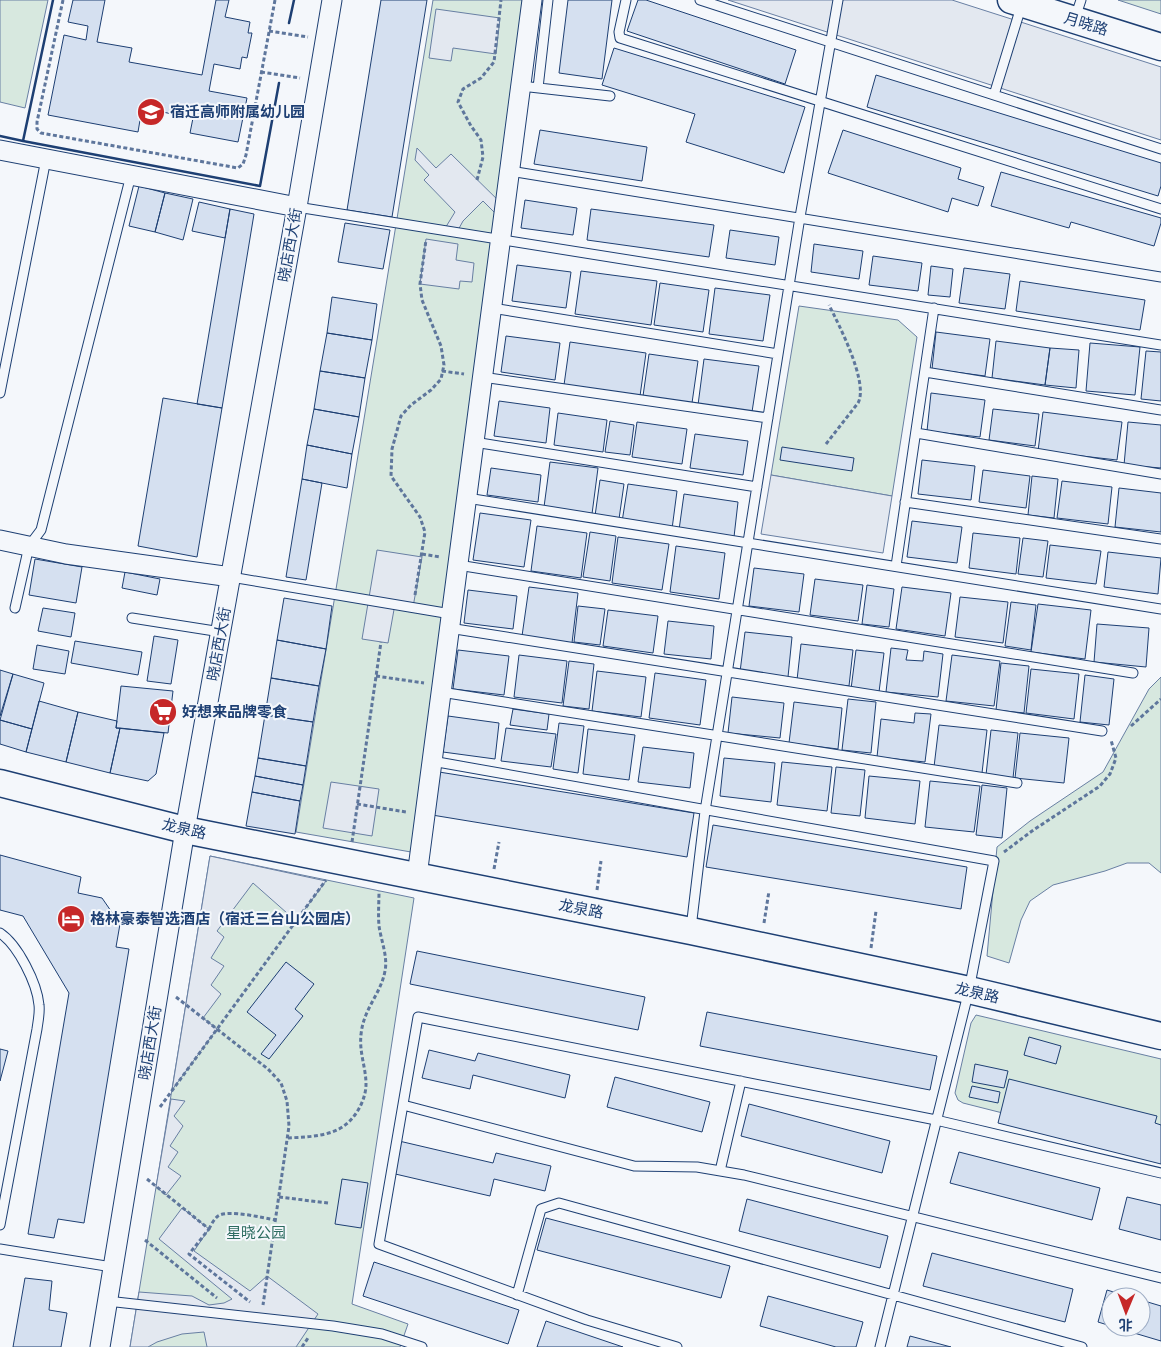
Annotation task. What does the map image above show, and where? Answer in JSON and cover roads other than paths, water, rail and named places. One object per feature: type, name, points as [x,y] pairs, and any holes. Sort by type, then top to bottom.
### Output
[{"type":"street","name":"晓店西大街","points":[[100,1347],[185,830],[297,207],[332,0]]},
{"type":"street","points":[[416,876],[510,171],[529,87],[532,0]]},
{"type":"street","name":"月晓路","points":[[1016,2],[1077,10],[1161,47]]},
{"type":"street","points":[[0,150],[297,207]]},
{"type":"street","points":[[0,540],[66,554],[231,577]]},
{"type":"street","name":"龙泉路","points":[[0,783],[185,830],[691,931],[969,990],[1161,1036]]},
{"type":"lane","points":[[548,0],[529,87],[610,96]]},
{"type":"lane","points":[[626,0],[619,32],[620,38],[1161,209]]},
{"type":"lane","points":[[700,0],[1161,149]]},
{"type":"lane","points":[[691,931],[705,810],[800,217],[838,0]]},
{"type":"lane","points":[[994,95],[1016,2]]},
{"type":"lane","points":[[0,393],[46,159]]},
{"type":"lane","points":[[510,171],[1161,277]]},
{"type":"lane","points":[[15,608],[29,546],[41,530],[131,175]]},
{"type":"lane","points":[[297,207],[1161,344]]},
{"type":"lane","points":[[492,308],[778,354]]},
{"type":"lane","points":[[896,566],[934,308]]},
{"type":"lane","points":[[924,372],[1161,410]]},
{"type":"lane","points":[[482,377],[768,418]]},
{"type":"lane","points":[[916,433],[1161,474]]},
{"type":"lane","points":[[474,442],[757,487]]},
{"type":"lane","points":[[466,498],[1161,609]]},
{"type":"lane","points":[[905,502],[1161,540]]},
{"type":"lane","points":[[458,565],[1133,673]]},
{"type":"lane","points":[[231,577],[413,607],[450,621],[727,672],[1102,731]]},
{"type":"lane","points":[[132,618],[221,632]]},
{"type":"lane","points":[[441,689],[717,736],[1017,783]]},
{"type":"lane","points":[[432,761],[994,861],[969,990],[880,1347]]},
{"type":"lane","points":[[0,933],[22,959],[32,979],[39,1005],[37,1029],[0,1225]]},
{"type":"lane","points":[[676,1347],[587,1320],[379,1244],[418,1017],[936,1120],[1161,1172]]},
{"type":"lane","points":[[720,1171],[741,1081]]},
{"type":"lane","points":[[403,1105],[634,1166],[697,1167],[744,1175],[1161,1278]]},
{"type":"lane","points":[[517,1295],[541,1209],[559,1204],[1082,1347]]},
{"type":"lane","points":[[0,1248],[112,1267]]},
{"type":"lane","points":[[107,1301],[262,1315],[382,1334],[422,1347]]},
{"type":"place","name":"宿迁高师附属幼儿园","points":[[151,112]]},
{"type":"place","name":"好想来品牌零食","points":[[163,712]]},
{"type":"place","name":"格林豪泰智选酒店（宿迁三台山公园店）","points":[[71,919]]},
{"type":"park label","name":"星晓公园","points":[[256,1233]]}]
